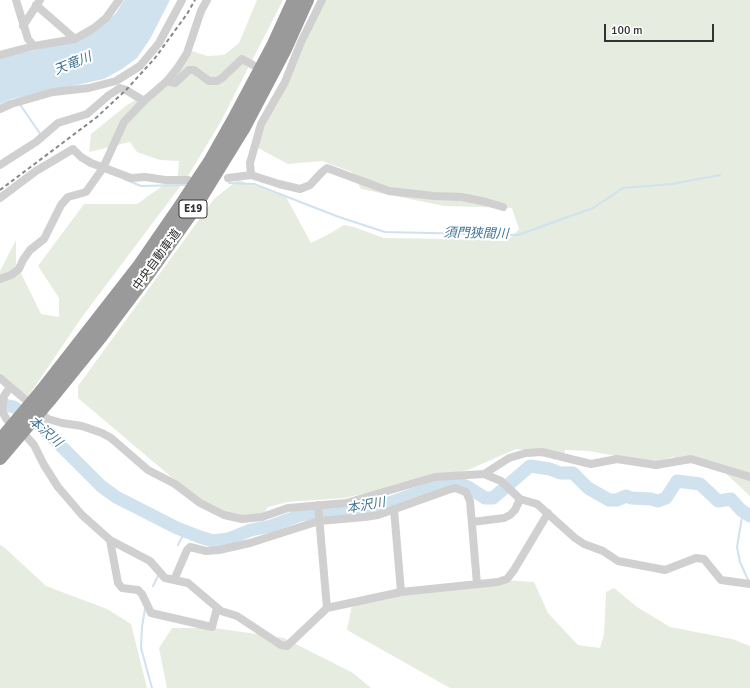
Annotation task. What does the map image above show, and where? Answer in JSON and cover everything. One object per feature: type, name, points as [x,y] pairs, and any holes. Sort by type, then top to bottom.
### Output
[{"type":"highway","name":"中央自動車道","points":[[0,458],[140,265],[211,160],[274,44],[294,0]]},
{"type":"highway","name":"中央自動車道","points":[[0,441],[45,396],[105,330],[150,271],[191,213],[244,127],[285,49],[307,0]]},
{"type":"street","points":[[16,0],[28,39],[34,46]]},
{"type":"street","points":[[0,55],[34,46],[75,39],[94,28],[106,18],[119,0]]},
{"type":"street","points":[[0,109],[11,104],[53,92],[89,88],[116,81],[140,66],[159,43],[182,0]]},
{"type":"street","points":[[0,279],[19,269],[30,250],[44,239],[61,205],[68,198],[86,192],[103,168],[124,122],[144,101],[167,81],[187,53],[201,11],[207,0]]},
{"type":"street","points":[[251,175],[250,163],[261,124],[281,80],[322,0]]},
{"type":"street","points":[[24,26],[38,3],[75,39]]},
{"type":"street","points":[[167,81],[175,83],[189,70],[194,70],[210,80],[217,81],[242,59],[253,66]]},
{"type":"street","points":[[0,165],[36,142],[58,123],[87,114],[109,95],[120,88],[144,101]]},
{"type":"street","points":[[0,198],[36,171],[74,149],[81,157],[91,163],[131,178],[145,177],[165,180],[188,180]]},
{"type":"street","points":[[228,178],[251,175],[300,189],[310,185],[327,168],[390,191],[462,198],[486,202],[503,207]]},
{"type":"street","points":[[0,378],[48,419],[82,426],[102,433],[111,438],[148,470],[175,484],[200,503],[224,515],[242,519],[262,517],[288,508],[346,503],[435,477],[484,474],[501,481],[520,499],[537,504],[575,538],[584,544],[603,551],[618,561],[665,570],[696,558],[704,559],[721,580],[750,584]]},
{"type":"street","points":[[10,387],[2,401],[2,411],[8,420],[17,426],[34,445],[44,465],[58,487],[82,515],[110,540],[150,561],[165,578],[188,583],[220,611],[237,616],[281,645],[287,646],[327,608],[401,592],[498,582],[507,579],[548,513]]},
{"type":"street","points":[[0,448],[17,426]]},
{"type":"street","points":[[484,474],[509,458],[526,453],[542,452],[591,464],[617,459],[656,465],[691,459],[750,477]]},
{"type":"street","points":[[174,580],[187,550],[190,547],[206,551],[219,550],[250,543],[319,521],[378,515],[455,488],[461,490],[469,496],[477,584]]},
{"type":"street","points":[[472,522],[504,518],[515,510],[520,499]]},
{"type":"street","points":[[318,505],[327,608]]},
{"type":"street","points":[[394,509],[401,592]]},
{"type":"street","points":[[110,540],[118,583],[122,588],[138,590],[142,594],[152,613],[212,627],[217,608]]},
{"type":"shaded area","points":[[257,0],[283,0],[220,123],[188,176],[82,317],[27,398],[0,373],[0,271],[16,240],[16,263],[41,314],[59,317],[59,298],[38,266],[84,204],[137,204],[178,175],[179,161],[160,160],[137,152],[130,142],[89,152],[91,134],[127,105],[157,88],[186,49],[207,56],[224,55],[239,43]]},
{"type":"shaded area","points":[[321,0],[750,0],[750,496],[721,469],[672,457],[654,463],[589,451],[565,450],[564,456],[516,449],[468,470],[344,498],[288,502],[268,507],[261,518],[241,520],[202,503],[78,398],[78,386],[214,199],[238,180],[286,197],[311,243],[344,225],[384,238],[507,241],[519,229],[512,208],[444,206],[361,189],[352,172],[322,161],[288,164],[258,148],[262,128]]},
{"type":"shaded area","points":[[0,545],[46,586],[107,609],[131,624],[147,688],[0,688]]},
{"type":"shaded area","points":[[503,580],[534,582],[548,613],[578,645],[600,648],[604,634],[606,592],[614,588],[637,607],[670,627],[732,639],[750,646],[750,688],[450,688],[347,630],[352,605],[391,594]]},
{"type":"shaded area","points":[[172,628],[214,628],[284,638],[353,673],[371,688],[167,688],[159,648]]},
{"type":"water","name":"天竜川","points":[[124,0],[170,0],[150,39],[137,58],[122,69],[104,79],[12,99],[0,104],[0,58],[48,47],[99,28],[116,13]]},
{"type":"waterway","name":"須門狭間川","points":[[19,103],[41,135]]},
{"type":"waterway","name":"須門狭間川","points":[[229,183],[254,184],[339,217],[385,232],[518,235],[593,208],[623,188],[672,184],[720,175]]},
{"type":"waterway","name":"須門狭間川","points":[[124,179],[141,186],[185,185]]},
{"type":"waterway","name":"本沢川","points":[[0,404],[14,407],[40,425],[101,486],[116,497],[177,528],[213,541],[228,539],[251,530],[271,526],[301,515],[355,511],[378,507],[446,483],[458,483],[468,487],[485,498],[493,498],[530,466],[550,469],[560,473],[573,473],[588,488],[609,500],[617,500],[626,496],[631,498],[651,499],[658,501],[666,498],[677,481],[700,484],[718,501],[731,499],[741,510],[750,516]]},
{"type":"waterway","points":[[741,510],[742,517],[737,547],[740,562],[749,582]]},
{"type":"waterway","points":[[178,545],[185,531]]},
{"type":"waterway","points":[[153,586],[158,576]]},
{"type":"waterway","points":[[145,609],[141,648],[152,688]]},
{"type":"railway","points":[[0,190],[97,117],[126,90],[155,58],[187,14],[195,0]]}]
